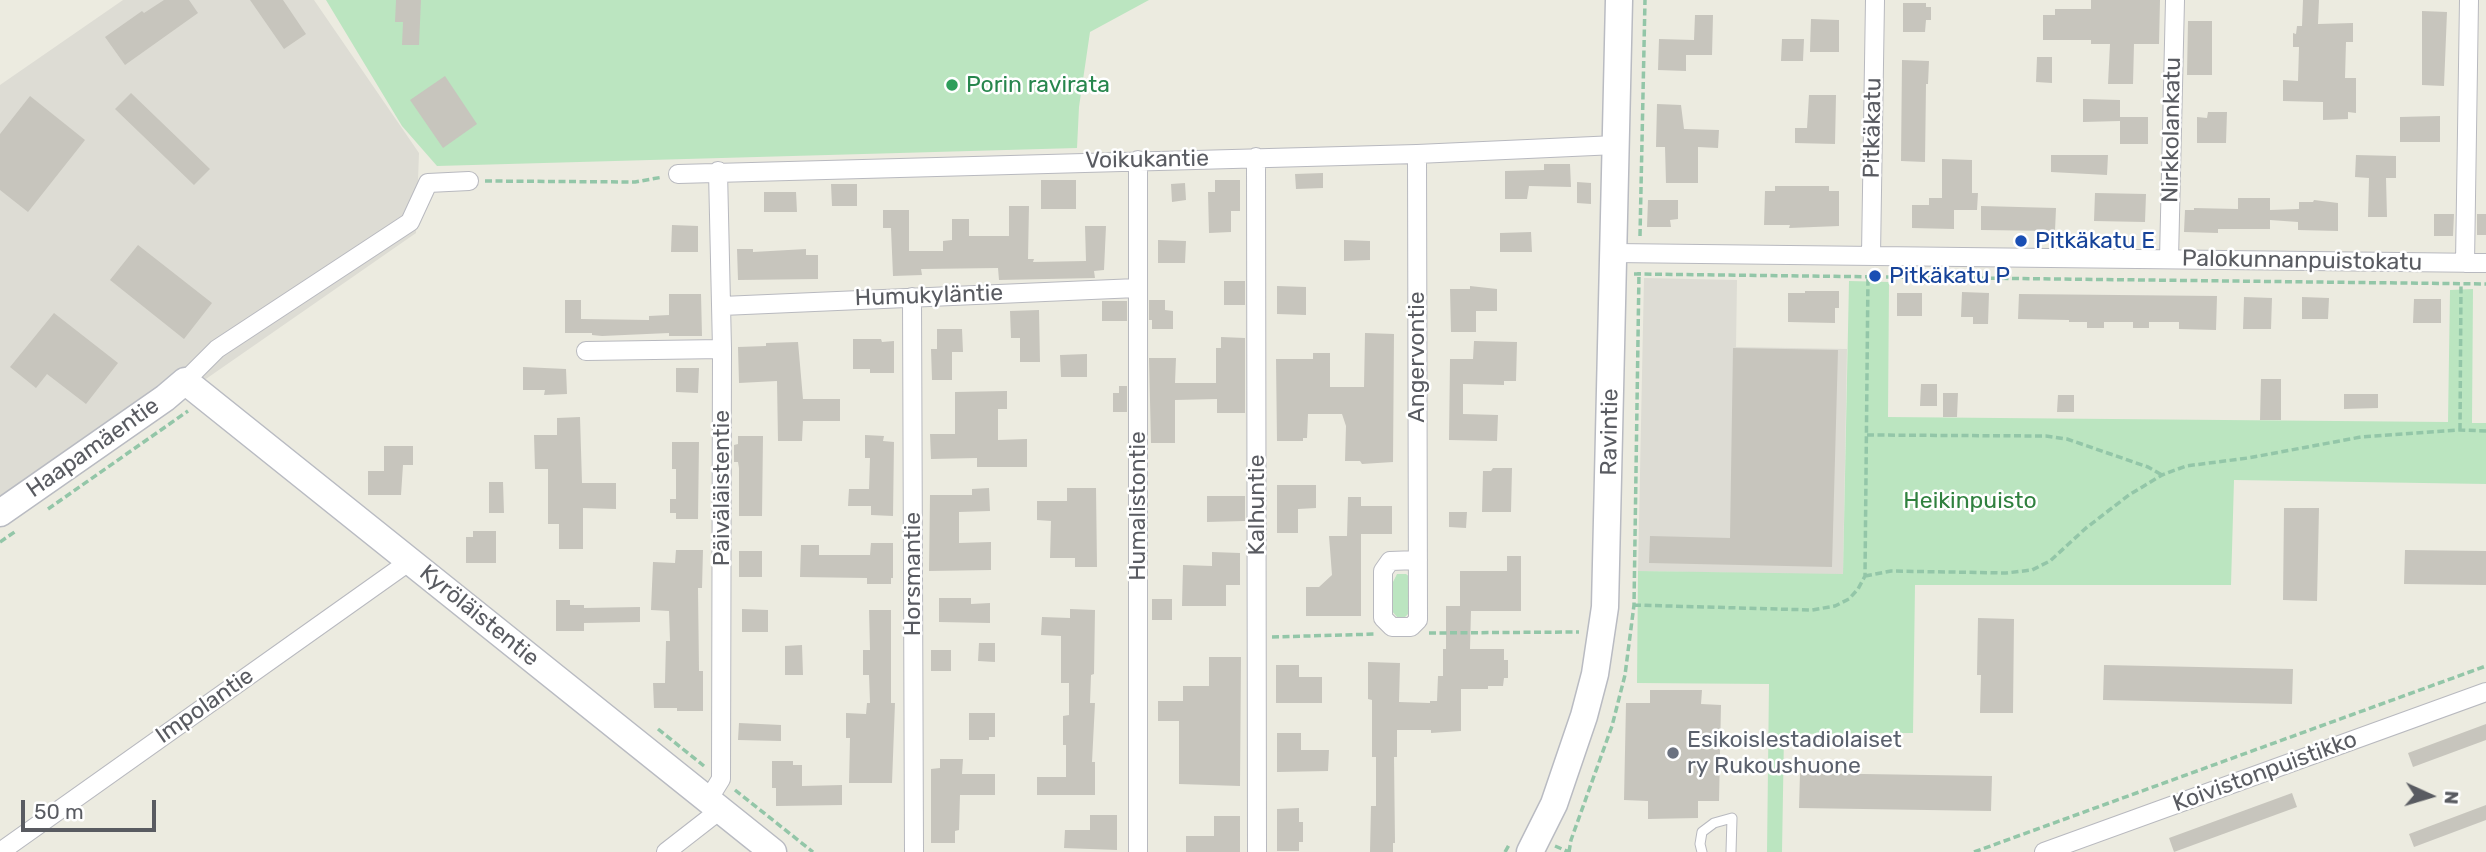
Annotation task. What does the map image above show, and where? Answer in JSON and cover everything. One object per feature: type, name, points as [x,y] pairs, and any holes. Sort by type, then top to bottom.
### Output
[{"type":"street","name":"Ravintie","points":[[1521,846],[1554,804],[1589,695],[1601,638],[1607,575],[1619,0]]},
{"type":"street","name":"Pitkäkatu","points":[[1871,256],[1875,0]]},
{"type":"street","name":"Nirkkolankatu","points":[[2169,259],[2175,0]]},
{"type":"street","points":[[2465,263],[2469,0]]},
{"type":"street","name":"Voikukantie","points":[[678,174],[1417,154],[1616,145]]},
{"type":"street","name":"Angervontie","points":[[1417,154],[1418,560]]},
{"type":"street","name":"Kalhuntie","points":[[1256,157],[1257,852]]},
{"type":"street","name":"Humalistontie","points":[[1138,160],[1138,852]]},
{"type":"street","name":"Päiväläistentie","points":[[714,805],[721,779],[722,306],[718,172]]},
{"type":"street","points":[[185,381],[217,349],[410,222],[428,183],[469,181]]},
{"type":"street","name":"Palokunnanpuistokatu","points":[[1614,263],[1871,256],[2486,263]]},
{"type":"street","name":"Humukyläntie","points":[[722,306],[1137,288]]},
{"type":"street","name":"Horsmantie","points":[[912,297],[914,852]]},
{"type":"street","points":[[586,351],[722,349]]},
{"type":"street","name":"Haapamäentie","points":[[0,513],[165,398],[185,381]]},
{"type":"street","name":"Kyröläistentie","points":[[185,381],[773,852]]},
{"type":"street","name":"Impolantie","points":[[0,852],[410,561]]},
{"type":"street","name":"Koivistonpuistikko","points":[[2044,852],[2486,692]]},
{"type":"street","points":[[666,852],[714,805]]},
{"type":"lane","points":[[1702,852],[1702,832],[1714,823],[1732,818],[1731,852]]},
{"type":"path","points":[[469,181],[635,182],[678,174]]},
{"type":"path","points":[[1614,263],[1868,275],[2486,284]]},
{"type":"path","points":[[1634,605],[1812,610],[1835,606],[1849,599],[1858,589],[1865,576],[1868,275]]},
{"type":"path","points":[[2460,430],[2461,284]]},
{"type":"path","points":[[1865,576],[1891,571],[2006,573],[2032,570],[2050,561],[2086,528],[2129,495],[2162,475],[2186,466],[2248,458],[2361,437],[2460,430],[2486,431]]},
{"type":"path","points":[[1866,435],[2046,436],[2067,439],[2148,467],[2162,475]]},
{"type":"path","points":[[1973,852],[2486,667]]},
{"type":"path","points":[[1505,852],[1521,846]]},
{"type":"shaded area","points":[[123,0],[314,0],[419,153],[416,233],[0,522],[0,85]]},
{"type":"shaded area","points":[[1644,278],[1737,280],[1736,347],[1847,349],[1843,575],[1638,571]]},
{"type":"green space","name":"Porin ravirata","points":[[326,0],[1149,0],[1090,32],[1079,107],[1077,148],[437,166],[402,126]]},
{"type":"green space","name":"Heikinpuisto","points":[[1849,281],[1889,282],[1888,417],[2448,422],[2450,290],[2473,289],[2472,423],[2486,423],[2486,484],[2234,480],[2231,585],[1915,585],[1913,733],[1784,734],[1782,852],[1767,852],[1769,684],[1637,683],[1638,571],[1843,574]]},
{"type":"green space","points":[[1397,574],[1406,574],[1411,578],[1410,612],[1405,617],[1397,617],[1392,611],[1390,588]]},
{"type":"building","points":[[164,0],[189,0],[198,13],[125,65],[105,37],[142,11],[144,13]]},
{"type":"building","points":[[250,0],[283,0],[306,34],[284,49]]},
{"type":"building","points":[[396,0],[421,0],[419,45],[402,45],[403,22],[395,22]]},
{"type":"building","points":[[2091,0],[2160,0],[2159,44],[2134,44],[2133,84],[2108,84],[2110,44],[2091,44],[2091,40],[2043,40],[2043,15],[2055,15],[2055,9],[2091,9]]},
{"type":"building","points":[[2303,0],[2319,0],[2318,24],[2353,23],[2353,42],[2346,42],[2345,78],[2356,78],[2356,113],[2348,112],[2348,119],[2323,120],[2323,102],[2283,101],[2283,80],[2298,81],[2299,47],[2293,47],[2293,33],[2296,34],[2297,26],[2302,26]]},
{"type":"building","points":[[1903,3],[1926,3],[1926,7],[1931,7],[1931,20],[1926,20],[1925,32],[1903,32]]},
{"type":"building","points":[[2422,11],[2447,12],[2444,86],[2422,85]]},
{"type":"building","points":[[1695,15],[1713,15],[1712,55],[1686,55],[1686,71],[1658,70],[1659,39],[1694,40]]},
{"type":"building","points":[[1811,19],[1839,20],[1839,52],[1810,52]]},
{"type":"building","points":[[2188,21],[2212,21],[2212,75],[2187,75]]},
{"type":"building","points":[[1782,39],[1804,39],[1803,61],[1781,61]]},
{"type":"building","points":[[2037,57],[2052,57],[2052,83],[2036,82]]},
{"type":"building","points":[[1902,60],[1929,61],[1925,162],[1901,161]]},
{"type":"building","points":[[445,76],[477,124],[443,148],[410,100]]},
{"type":"building","points":[[131,93],[210,169],[194,185],[115,109]]},
{"type":"building","points":[[1809,95],[1836,95],[1835,144],[1795,143],[1795,128],[1807,128]]},
{"type":"building","points":[[30,96],[85,140],[28,212],[0,190],[0,134]]},
{"type":"building","points":[[2083,99],[2120,100],[2120,117],[2148,117],[2148,144],[2120,144],[2120,121],[2083,122]]},
{"type":"building","points":[[1657,104],[1681,105],[1684,129],[1719,130],[1718,148],[1698,147],[1698,183],[1666,183],[1665,147],[1656,147]]},
{"type":"building","points":[[2208,112],[2227,112],[2226,143],[2197,143],[2197,117],[2207,118]]},
{"type":"building","points":[[2440,116],[2440,142],[2400,142],[2400,117]]},
{"type":"building","points":[[2051,155],[2108,155],[2107,175],[2051,172]]},
{"type":"building","points":[[2356,155],[2396,156],[2396,178],[2386,178],[2387,217],[2368,217],[2369,178],[2355,177]]},
{"type":"building","points":[[1942,159],[1972,160],[1972,193],[1978,193],[1977,210],[1954,210],[1954,229],[1912,228],[1912,205],[1929,205],[1929,198],[1942,198]]},
{"type":"building","points":[[1544,164],[1570,164],[1571,187],[1529,186],[1527,199],[1505,199],[1505,171],[1544,170]]},
{"type":"building","points":[[1323,173],[1323,188],[1296,189],[1295,174]]},
{"type":"building","points":[[1041,180],[1076,180],[1076,209],[1041,209]]},
{"type":"building","points":[[1215,180],[1240,180],[1240,211],[1231,211],[1231,232],[1209,233],[1208,192],[1215,192]]},
{"type":"building","points":[[1577,182],[1591,183],[1591,204],[1577,203]]},
{"type":"building","points":[[1185,183],[1186,200],[1172,202],[1171,184]]},
{"type":"building","points":[[831,184],[857,184],[857,206],[832,206]]},
{"type":"building","points":[[1775,186],[1829,186],[1829,191],[1839,191],[1839,226],[1789,228],[1790,225],[1764,225],[1765,191],[1775,191]]},
{"type":"building","points":[[764,192],[796,192],[797,212],[764,212]]},
{"type":"building","points":[[2095,193],[2146,194],[2145,222],[2094,221]]},
{"type":"building","points":[[2238,198],[2270,198],[2270,210],[2299,209],[2299,202],[2314,200],[2338,203],[2338,231],[2298,230],[2298,222],[2270,220],[2270,229],[2218,229],[2218,233],[2184,232],[2185,210],[2238,209]]},
{"type":"building","points":[[1648,200],[1678,200],[1678,219],[1670,220],[1671,227],[1647,227]]},
{"type":"building","points":[[1009,206],[1029,206],[1028,259],[1034,259],[1033,262],[1086,261],[1085,226],[1106,226],[1104,270],[1094,271],[1095,278],[999,280],[998,268],[921,269],[922,275],[893,276],[891,228],[883,228],[883,210],[909,210],[909,251],[943,251],[943,241],[952,240],[952,219],[969,219],[969,236],[1009,236]]},
{"type":"building","points":[[1981,206],[2056,208],[2055,231],[1981,230]]},
{"type":"building","points":[[2434,214],[2454,214],[2453,236],[2434,236]]},
{"type":"building","points":[[2477,214],[2486,214],[2486,235],[2477,235]]},
{"type":"building","points":[[672,225],[698,226],[698,252],[671,252]]},
{"type":"building","points":[[1531,232],[1532,252],[1500,252],[1500,233]]},
{"type":"building","points":[[1158,240],[1186,241],[1185,263],[1158,263]]},
{"type":"building","points":[[1344,240],[1370,241],[1370,260],[1344,261]]},
{"type":"building","points":[[138,245],[212,303],[184,339],[110,280]]},
{"type":"building","points":[[737,249],[753,249],[753,252],[806,249],[806,255],[818,255],[818,279],[738,280]]},
{"type":"building","points":[[1224,281],[1245,281],[1245,305],[1224,305]]},
{"type":"building","points":[[1277,286],[1306,287],[1306,315],[1277,314]]},
{"type":"building","points":[[1470,286],[1497,289],[1497,311],[1476,311],[1476,332],[1451,332],[1450,289],[1470,289]]},
{"type":"building","points":[[1839,291],[1839,308],[1835,308],[1835,323],[1788,322],[1788,293]]},
{"type":"building","points":[[1962,292],[1989,293],[1988,324],[1973,324],[1973,317],[1961,317]]},
{"type":"building","points":[[1897,293],[1922,293],[1922,316],[1897,316]]},
{"type":"building","points":[[669,294],[701,294],[702,336],[669,336],[669,333],[602,336],[592,333],[565,333],[565,300],[581,300],[581,319],[649,320],[649,316],[669,315]]},
{"type":"building","points":[[2019,294],[2217,296],[2216,330],[2179,329],[2179,322],[2149,322],[2149,328],[2133,328],[2133,322],[2104,322],[2104,328],[2087,328],[2087,322],[2018,319]]},
{"type":"building","points":[[2244,297],[2272,298],[2271,329],[2243,329]]},
{"type":"building","points":[[2302,297],[2329,298],[2328,319],[2302,319]]},
{"type":"building","points":[[2414,299],[2441,299],[2441,323],[2413,323]]},
{"type":"building","points":[[1149,300],[1165,300],[1165,310],[1173,311],[1173,329],[1152,329]]},
{"type":"building","points":[[1102,301],[1127,301],[1127,321],[1102,321]]},
{"type":"building","points":[[1039,310],[1040,362],[1020,362],[1020,338],[1011,338],[1010,311]]},
{"type":"building","points":[[54,313],[118,363],[86,404],[47,374],[36,388],[10,367]]},
{"type":"building","points":[[937,329],[962,329],[963,352],[952,352],[952,380],[932,380],[931,349],[937,349]]},
{"type":"building","points":[[1365,333],[1394,334],[1393,462],[1362,464],[1360,461],[1345,461],[1346,426],[1342,414],[1308,414],[1307,438],[1303,438],[1303,441],[1277,441],[1276,359],[1313,359],[1313,353],[1330,353],[1330,387],[1364,387]]},
{"type":"building","points":[[1221,337],[1245,338],[1245,413],[1217,413],[1217,399],[1175,400],[1175,443],[1151,443],[1149,358],[1176,358],[1175,383],[1216,383],[1216,348],[1221,348]]},
{"type":"building","points":[[853,339],[894,341],[894,373],[870,373],[870,369],[853,369]]},
{"type":"building","points":[[1474,341],[1517,342],[1516,381],[1504,381],[1504,385],[1463,384],[1463,414],[1498,415],[1497,441],[1449,440],[1450,359],[1473,359]]},
{"type":"building","points":[[798,342],[803,399],[840,399],[840,421],[803,421],[802,441],[778,441],[777,381],[739,383],[738,347]]},
{"type":"building","points":[[1733,348],[1838,350],[1832,567],[1649,563],[1650,536],[1730,538]]},
{"type":"building","points":[[1087,354],[1087,377],[1061,377],[1060,355]]},
{"type":"building","points":[[523,367],[566,369],[567,394],[544,395],[545,390],[523,390]]},
{"type":"building","points":[[676,368],[699,368],[698,393],[676,392]]},
{"type":"building","points":[[2261,379],[2281,379],[2281,420],[2260,420]]},
{"type":"building","points":[[1921,384],[1937,384],[1937,406],[1920,406]]},
{"type":"building","points":[[1119,386],[1127,386],[1127,412],[1113,412],[1113,393],[1119,393]]},
{"type":"building","points":[[1007,391],[1007,409],[998,409],[998,440],[1027,439],[1027,467],[977,467],[977,458],[931,459],[930,434],[955,434],[955,392]]},
{"type":"building","points":[[1943,393],[1958,393],[1957,417],[1943,417]]},
{"type":"building","points":[[2344,394],[2378,394],[2378,408],[2344,409]]},
{"type":"building","points":[[2058,395],[2074,395],[2074,412],[2057,412]]},
{"type":"building","points":[[580,417],[582,483],[616,483],[616,509],[583,508],[583,549],[559,549],[559,524],[548,524],[548,469],[535,469],[534,435],[557,435],[557,418]]},
{"type":"building","points":[[865,435],[884,436],[883,441],[894,442],[893,516],[871,515],[871,506],[848,506],[849,489],[869,489],[870,458],[865,458]]},
{"type":"building","points":[[738,436],[763,436],[762,516],[739,516],[739,468],[738,462],[734,462],[734,445],[738,444]]},
{"type":"building","points":[[672,442],[699,442],[698,519],[676,519],[676,513],[670,513],[670,499],[676,499],[676,469],[672,469]]},
{"type":"building","points":[[384,446],[413,446],[413,465],[403,465],[401,495],[368,495],[368,471],[384,471]]},
{"type":"building","points":[[1493,468],[1512,468],[1511,512],[1482,512],[1483,471],[1491,471]]},
{"type":"building","points":[[489,482],[503,482],[504,513],[489,513]]},
{"type":"building","points":[[1277,485],[1316,485],[1316,508],[1298,509],[1298,533],[1277,533]]},
{"type":"building","points":[[989,488],[990,511],[959,512],[959,543],[991,542],[991,570],[929,571],[930,495],[972,495],[972,489]]},
{"type":"building","points":[[1067,488],[1096,488],[1097,567],[1075,567],[1075,558],[1050,558],[1051,521],[1037,520],[1037,501],[1067,501]]},
{"type":"building","points":[[1207,496],[1245,496],[1245,521],[1207,522]]},
{"type":"building","points":[[1348,497],[1361,497],[1361,506],[1392,506],[1392,534],[1361,534],[1361,616],[1306,616],[1306,587],[1319,587],[1332,575],[1329,536],[1347,536]]},
{"type":"building","points":[[2284,508],[2319,508],[2317,601],[2283,600]]},
{"type":"building","points":[[1449,512],[1467,512],[1466,528],[1449,527]]},
{"type":"building","points":[[473,531],[496,531],[496,563],[466,563],[466,537],[473,537]]},
{"type":"building","points":[[871,543],[893,543],[891,584],[867,584],[867,578],[800,577],[801,545],[819,545],[819,555],[870,555]]},
{"type":"building","points":[[676,550],[703,550],[702,588],[698,588],[699,671],[703,671],[703,711],[654,708],[653,683],[665,683],[666,641],[670,641],[669,611],[651,610],[653,562],[675,563]]},
{"type":"building","points":[[2405,550],[2486,551],[2486,585],[2404,584]]},
{"type":"building","points":[[739,551],[762,551],[762,577],[739,577]]},
{"type":"building","points":[[1212,552],[1240,553],[1240,585],[1226,585],[1226,606],[1182,606],[1183,565],[1212,566]]},
{"type":"building","points":[[1507,556],[1521,556],[1521,611],[1471,611],[1470,649],[1504,649],[1504,660],[1508,660],[1508,678],[1504,678],[1503,686],[1461,689],[1461,731],[1431,733],[1431,730],[1397,730],[1397,757],[1394,757],[1395,843],[1393,852],[1370,852],[1371,806],[1376,806],[1376,757],[1372,757],[1372,700],[1368,699],[1368,662],[1400,663],[1399,702],[1437,701],[1438,676],[1443,676],[1443,649],[1446,649],[1446,606],[1460,606],[1460,571],[1507,571]]},
{"type":"building","points":[[939,598],[971,598],[971,604],[990,603],[990,623],[939,622]]},
{"type":"building","points":[[1152,599],[1172,599],[1172,620],[1152,620]]},
{"type":"building","points":[[556,600],[570,600],[570,605],[584,605],[584,608],[640,607],[640,622],[584,623],[584,631],[556,631]]},
{"type":"building","points":[[742,609],[768,610],[768,632],[742,632]]},
{"type":"building","points":[[1070,609],[1095,610],[1094,674],[1091,675],[1090,703],[1095,703],[1092,762],[1095,762],[1095,795],[1037,795],[1037,777],[1066,777],[1063,716],[1069,715],[1069,683],[1061,683],[1061,636],[1041,635],[1042,617],[1070,618]]},
{"type":"building","points":[[869,610],[891,610],[891,703],[895,703],[892,783],[849,783],[850,738],[846,738],[846,713],[866,714],[867,703],[870,703],[869,675],[863,675],[863,650],[870,650]]},
{"type":"building","points":[[1978,618],[2014,619],[2013,713],[1980,713],[1981,675],[1977,675]]},
{"type":"building","points":[[979,643],[995,643],[995,662],[978,661]]},
{"type":"building","points":[[802,645],[803,675],[785,675],[785,646]]},
{"type":"building","points":[[931,650],[951,650],[951,671],[931,671]]},
{"type":"building","points":[[1209,657],[1241,657],[1240,786],[1179,784],[1179,721],[1158,721],[1158,701],[1183,701],[1183,686],[1209,686]]},
{"type":"building","points":[[1276,665],[1299,665],[1299,677],[1322,677],[1322,703],[1276,703]]},
{"type":"building","points":[[2104,665],[2293,669],[2292,704],[2103,700]]},
{"type":"building","name":"Esikoislestadiolaiset ry Rukoushuone","points":[[1650,690],[1702,690],[1701,704],[1721,705],[1719,801],[1698,801],[1698,818],[1648,819],[1648,801],[1624,800],[1626,703],[1650,703]]},
{"type":"building","points":[[969,713],[995,713],[995,737],[989,737],[989,740],[969,740]]},
{"type":"building","points":[[739,723],[781,725],[781,741],[738,740]]},
{"type":"building","points":[[2486,724],[2486,740],[2413,767],[2408,753]]},
{"type":"building","points":[[1277,733],[1301,733],[1301,750],[1329,750],[1328,771],[1277,772]]},
{"type":"building","points":[[940,759],[963,759],[962,774],[995,774],[995,795],[960,795],[959,830],[955,831],[955,843],[931,843],[931,769],[940,768]]},
{"type":"building","points":[[772,761],[793,761],[793,765],[802,765],[802,786],[842,785],[842,805],[776,806],[776,788],[772,788]]},
{"type":"building","points":[[1800,773],[1992,776],[1991,811],[1799,808]]},
{"type":"building","points":[[2292,793],[2297,807],[2174,852],[2169,838]]},
{"type":"building","points":[[2486,805],[2486,820],[2414,847],[2409,834]]},
{"type":"building","points":[[1299,808],[1299,822],[1303,822],[1303,842],[1299,842],[1299,851],[1277,851],[1277,809]]},
{"type":"building","points":[[1090,815],[1117,815],[1117,850],[1064,848],[1065,830],[1090,830]]},
{"type":"building","points":[[1214,816],[1240,816],[1240,852],[1186,852],[1186,836],[1214,836]]},
{"type":"place","name":"Porin ravirata","points":[[952,85]]},
{"type":"place","name":"Pitkäkatu E","points":[[2021,241]]},
{"type":"place","name":"Pitkäkatu P","points":[[1875,276]]},
{"type":"place","name":"Esikoislestadiolaiset ry Rukoushuone","points":[[1673,753]]}]
